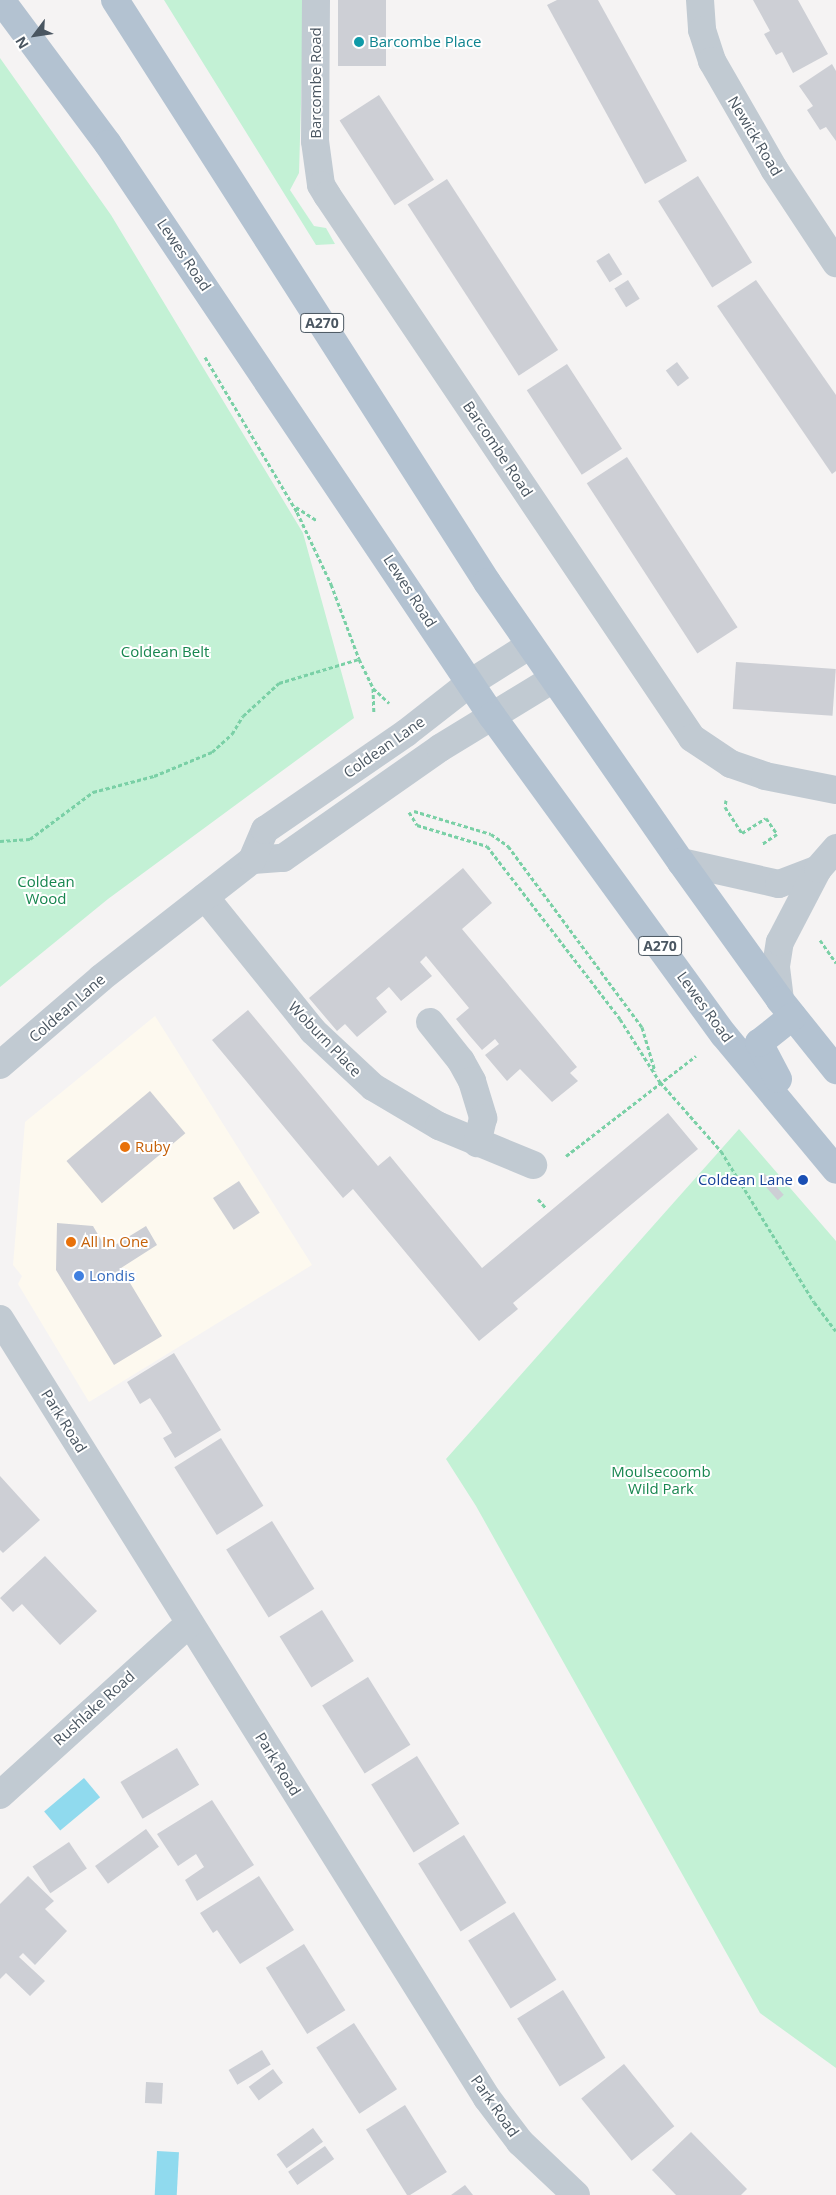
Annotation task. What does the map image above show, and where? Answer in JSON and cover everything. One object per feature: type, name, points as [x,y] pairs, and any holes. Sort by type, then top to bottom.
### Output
[{"type":"main road","name":"Lewes Road","points":[[1,0],[125,168],[492,716],[724,1035],[836,1170]]},
{"type":"main road","name":"A270","points":[[115,0],[530,645],[681,862],[786,1008],[836,1070]]},
{"type":"main road","points":[[786,1008],[759,1046],[796,1107],[836,1162]]},
{"type":"street","name":"Barcombe Road","points":[[316,0],[316,141],[321,185],[327,195],[692,738],[731,764],[765,776],[836,790]]},
{"type":"street","name":"Newick Road","points":[[700,0],[702,30],[712,61],[774,169],[836,263]]},
{"type":"street","name":"Coldean Lane","points":[[0,1065],[101,978],[252,860],[265,830],[406,733],[470,683],[530,645]]},
{"type":"street","points":[[252,860],[283,858],[440,748],[553,679]]},
{"type":"street","points":[[786,1008],[776,966],[780,942],[818,869],[836,848]]},
{"type":"street","points":[[681,862],[779,884],[818,869]]},
{"type":"street","name":"Woburn Place","points":[[205,897],[279,991],[339,1057],[373,1087],[398,1103],[477,1143],[533,1165]]},
{"type":"street","points":[[430,1022],[472,1081],[483,1118],[477,1143]]},
{"type":"street","name":"Park Road","points":[[0,1319],[487,2098],[520,2142],[576,2195]]},
{"type":"street","name":"Rushlake Road","points":[[0,1795],[190,1623]]},
{"type":"path","points":[[297,512],[331,584],[359,659],[373,688]]},
{"type":"path","points":[[0,841],[30,839],[93,792],[154,776],[212,752],[232,734],[242,716],[279,683],[359,659]]},
{"type":"path","points":[[725,806],[742,833],[766,818],[777,834],[762,845],[752,846]]},
{"type":"path","points":[[660,1082],[642,1027],[508,846],[491,834],[408,810],[417,825],[487,846],[620,1019],[660,1082],[721,1151],[814,1302],[836,1331]]},
{"type":"path","points":[[561,1160],[660,1082],[724,1035]]},
{"type":"shaded area","points":[[155,1016],[312,1265],[89,1402],[18,1284],[22,1276],[13,1265],[25,1122]]},
{"type":"green space","points":[[164,0],[304,0],[299,173],[290,190],[314,226],[326,228],[335,244],[316,245]]},
{"type":"green space","name":"Coldean Belt","points":[[0,58],[111,215],[303,533],[354,718],[108,899],[0,987]]},
{"type":"green space","name":"Moulsecoomb Wild Park","points":[[739,1129],[836,1241],[836,2068],[760,2013],[476,1506],[446,1459]]},
{"type":"water","points":[[84,1778],[100,1797],[60,1831],[44,1811]]},
{"type":"water","points":[[157,2151],[179,2152],[177,2195],[155,2195]]},
{"type":"building","name":"Barcombe Place","points":[[338,0],[386,0],[386,66],[338,66]]},
{"type":"building","points":[[557,0],[598,0],[687,161],[645,184],[547,5]]},
{"type":"building","points":[[753,0],[798,0],[828,54],[793,73],[782,52],[776,55],[764,34],[770,31]]},
{"type":"building","points":[[832,64],[836,71],[836,141],[826,127],[820,130],[807,110],[813,106],[799,86]]},
{"type":"building","points":[[379,95],[434,180],[395,205],[340,121]]},
{"type":"building","points":[[698,176],[752,263],[712,287],[658,201]]},
{"type":"building","points":[[447,179],[558,350],[519,376],[408,205]]},
{"type":"building","points":[[609,253],[622,274],[610,282],[596,261]]},
{"type":"building","points":[[628,280],[640,299],[626,307],[614,288]]},
{"type":"building","points":[[756,280],[836,395],[836,471],[832,474],[717,306]]},
{"type":"building","points":[[677,362],[689,378],[678,386],[666,370]]},
{"type":"building","points":[[567,364],[622,449],[582,475],[527,390]]},
{"type":"building","points":[[627,457],[738,627],[697,653],[587,483]]},
{"type":"building","points":[[736,662],[836,669],[832,716],[733,709]]},
{"type":"building","points":[[463,868],[492,903],[462,929],[577,1067],[570,1073],[578,1081],[552,1102],[520,1069],[507,1081],[485,1055],[499,1044],[495,1039],[482,1050],[469,1035],[456,1019],[469,1008],[426,956],[420,962],[432,976],[401,1001],[389,987],[376,998],[387,1012],[357,1037],[345,1024],[337,1031],[309,998]]},
{"type":"building","points":[[248,1010],[378,1166],[390,1156],[482,1268],[668,1113],[698,1149],[513,1303],[518,1309],[479,1341],[353,1189],[343,1198],[212,1040]]},
{"type":"building","name":"Ruby","points":[[150,1091],[185,1133],[102,1203],[67,1161]]},
{"type":"building","points":[[765,1174],[784,1195],[778,1200],[759,1179]]},
{"type":"building","points":[[239,1181],[260,1213],[234,1230],[213,1198]]},
{"type":"building","points":[[57,1223],[93,1226],[107,1250],[146,1226],[157,1245],[121,1268],[162,1336],[114,1365],[56,1270]]},
{"type":"building","points":[[174,1353],[221,1430],[175,1458],[163,1438],[172,1433],[161,1415],[150,1398],[140,1404],[127,1382]]},
{"type":"building","points":[[221,1438],[263,1506],[217,1535],[174,1467]]},
{"type":"building","points":[[0,1476],[40,1520],[3,1553],[0,1550]]},
{"type":"building","points":[[272,1521],[314,1589],[269,1617],[226,1550]]},
{"type":"building","points":[[45,1556],[97,1611],[60,1645],[22,1604],[13,1612],[0,1598]]},
{"type":"building","points":[[322,1610],[354,1661],[311,1687],[280,1636]]},
{"type":"building","points":[[368,1677],[410,1745],[365,1773],[322,1706]]},
{"type":"building","points":[[177,1748],[199,1785],[143,1819],[120,1782]]},
{"type":"building","points":[[417,1756],[459,1824],[414,1852],[371,1785]]},
{"type":"building","points":[[212,1800],[254,1865],[197,1901],[185,1880],[204,1867],[196,1854],[178,1866],[157,1834]]},
{"type":"building","points":[[146,1829],[159,1847],[108,1884],[95,1866]]},
{"type":"building","points":[[464,1835],[506,1903],[461,1931],[418,1864]]},
{"type":"building","points":[[69,1842],[87,1869],[50,1893],[33,1867]]},
{"type":"building","points":[[28,1876],[54,1901],[45,1909],[67,1931],[35,1965],[23,1953],[19,1957],[45,1981],[30,1996],[6,1973],[0,1979],[0,1904]]},
{"type":"building","points":[[259,1876],[294,1930],[240,1964],[217,1930],[213,1933],[200,1913]]},
{"type":"building","points":[[514,1912],[556,1980],[511,2008],[468,1941]]},
{"type":"building","points":[[304,1944],[345,2010],[307,2034],[266,1968]]},
{"type":"building","points":[[563,1990],[605,2058],[560,2086],[517,2019]]},
{"type":"building","points":[[354,2023],[397,2089],[359,2114],[316,2048]]},
{"type":"building","points":[[262,2050],[271,2065],[237,2085],[229,2070]]},
{"type":"building","points":[[624,2064],[674,2126],[632,2161],[581,2099]]},
{"type":"building","points":[[273,2069],[283,2083],[259,2100],[249,2087]]},
{"type":"building","points":[[146,2082],[163,2083],[162,2104],[145,2103]]},
{"type":"building","points":[[405,2105],[447,2172],[410,2195],[407,2195],[366,2129]]},
{"type":"building","points":[[313,2128],[323,2142],[287,2168],[277,2154]]},
{"type":"building","points":[[691,2132],[747,2189],[741,2195],[676,2195],[652,2170]]},
{"type":"building","points":[[325,2146],[334,2159],[297,2185],[288,2172]]},
{"type":"building","points":[[465,2185],[473,2195],[451,2195]]},
{"type":"place","name":"Barcombe Place","points":[[359,42]]},
{"type":"place","name":"Ruby","points":[[125,1147]]},
{"type":"place","name":"Coldean Lane","points":[[803,1180]]},
{"type":"place","name":"All In One","points":[[71,1242]]},
{"type":"place","name":"Londis","points":[[79,1276]]},
{"type":"park label","name":"Coldean Wood","points":[[46,890]]}]
